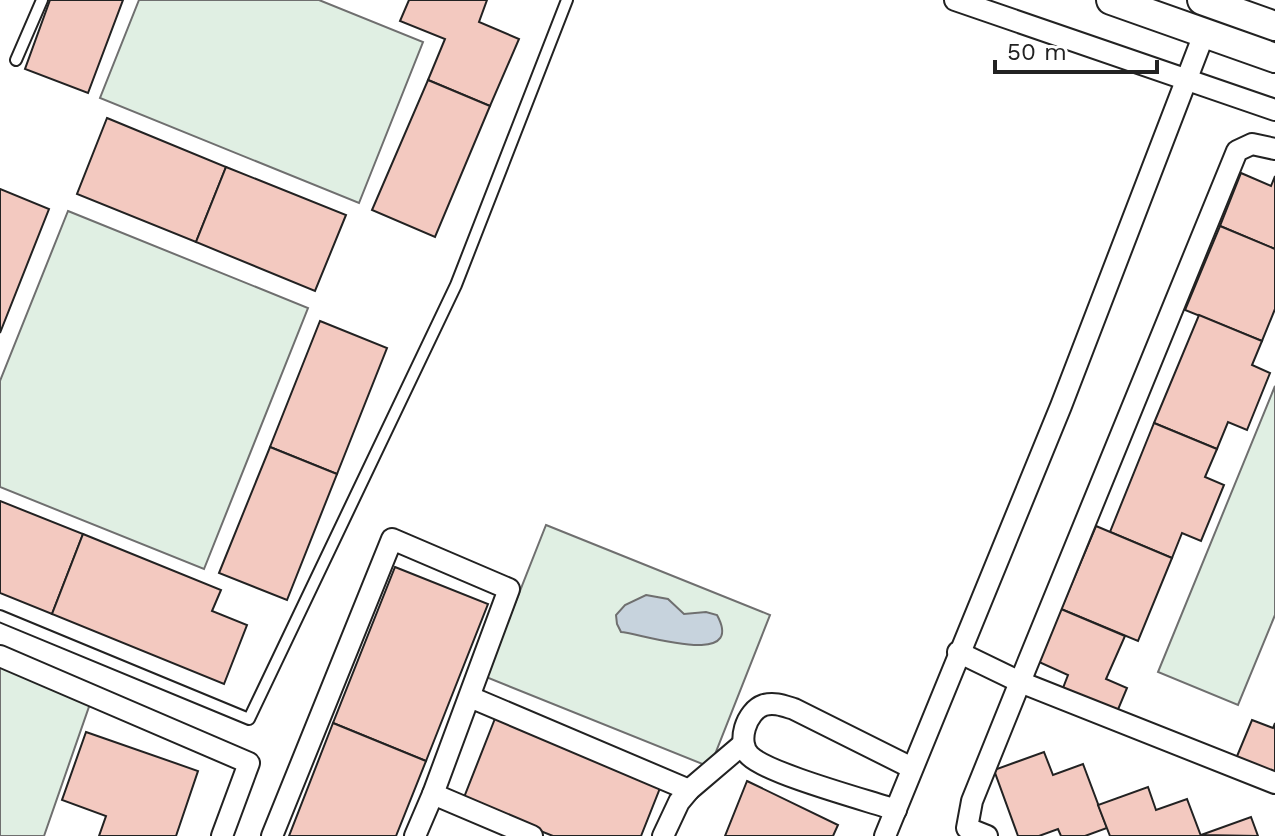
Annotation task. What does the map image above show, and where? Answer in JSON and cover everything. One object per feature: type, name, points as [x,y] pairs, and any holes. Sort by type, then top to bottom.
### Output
[{"type":"street","points":[[955,0],[1275,110]]},
{"type":"street","points":[[1111,0],[1275,58]]},
{"type":"street","points":[[1202,0],[1275,26]]},
{"type":"street","points":[[885,836],[1061,406],[1204,34]]},
{"type":"street","points":[[987,836],[967,828],[972,801],[1237,151],[1252,144],[1275,149]]},
{"type":"street","points":[[272,836],[392,539],[509,589],[415,836]]},
{"type":"street","points":[[958,652],[1020,682],[1275,783]]},
{"type":"street","points":[[0,656],[249,763],[222,836]]},
{"type":"street","points":[[470,697],[689,790]]},
{"type":"street","points":[[896,810],[763,764],[749,756],[743,744],[743,733],[756,709],[766,704],[777,704],[794,709],[912,768]]},
{"type":"street","points":[[663,836],[679,802],[689,790],[743,744]]},
{"type":"street","points":[[433,794],[532,836]]},
{"type":"lane","points":[[16,60],[42,0]]},
{"type":"lane","points":[[0,616],[249,719],[456,285],[567,0]]},
{"type":"green space","points":[[139,0],[319,0],[423,42],[359,203],[100,98]]},
{"type":"green space","points":[[68,211],[308,308],[204,569],[0,487],[0,381]]},
{"type":"green space","points":[[1275,386],[1275,615],[1238,705],[1158,672]]},
{"type":"green space","points":[[546,525],[770,615],[710,767],[486,677]]},
{"type":"green space","points":[[0,666],[92,698],[44,836],[0,836]]},
{"type":"shaded area","points":[[646,595],[668,599],[684,614],[706,612],[717,615],[722,632],[717,641],[705,645],[687,644],[621,632],[616,615],[625,605]]},
{"type":"building","points":[[50,0],[123,0],[88,93],[25,69]]},
{"type":"building","points":[[409,0],[487,0],[479,22],[519,39],[490,106],[428,80],[445,39],[400,21]]},
{"type":"building","points":[[428,80],[490,106],[435,237],[372,210]]},
{"type":"building","points":[[107,118],[226,167],[196,242],[77,194]]},
{"type":"building","points":[[226,167],[346,215],[315,291],[196,242]]},
{"type":"building","points":[[1241,173],[1271,186],[1275,176],[1275,249],[1220,226]]},
{"type":"building","points":[[0,189],[49,209],[0,333]]},
{"type":"building","points":[[1220,226],[1275,249],[1275,309],[1262,341],[1185,310]]},
{"type":"building","points":[[1199,315],[1262,341],[1252,365],[1270,373],[1247,430],[1228,422],[1217,449],[1154,423]]},
{"type":"building","points":[[320,321],[387,348],[337,474],[270,447]]},
{"type":"building","points":[[1154,423],[1217,449],[1205,477],[1224,485],[1201,541],[1182,533],[1172,558],[1110,532]]},
{"type":"building","points":[[270,447],[337,474],[287,600],[219,573]]},
{"type":"building","points":[[0,501],[83,534],[52,614],[0,593]]},
{"type":"building","points":[[1096,526],[1172,558],[1138,641],[1061,609]]},
{"type":"building","points":[[83,534],[221,590],[212,611],[247,625],[224,684],[52,614]]},
{"type":"building","points":[[395,567],[488,604],[426,761],[333,723]]},
{"type":"building","points":[[1061,609],[1125,636],[1106,679],[1127,688],[1117,712],[1063,688],[1068,675],[1039,662]]},
{"type":"building","points":[[496,716],[662,783],[641,836],[553,836],[463,800]]},
{"type":"building","points":[[1252,720],[1273,728],[1275,723],[1275,778],[1235,761]]},
{"type":"building","points":[[333,723],[426,761],[396,836],[289,836]]},
{"type":"building","points":[[86,732],[198,771],[176,836],[99,836],[106,816],[62,800]]},
{"type":"building","points":[[1044,752],[1053,775],[1083,764],[1107,828],[1085,836],[1061,836],[1058,829],[1039,836],[1018,836],[994,770]]},
{"type":"building","points":[[747,781],[838,825],[833,836],[725,836]]},
{"type":"building","points":[[1148,787],[1156,810],[1187,799],[1201,836],[1110,836],[1098,805]]},
{"type":"building","points":[[1251,817],[1258,836],[1201,835]]}]
